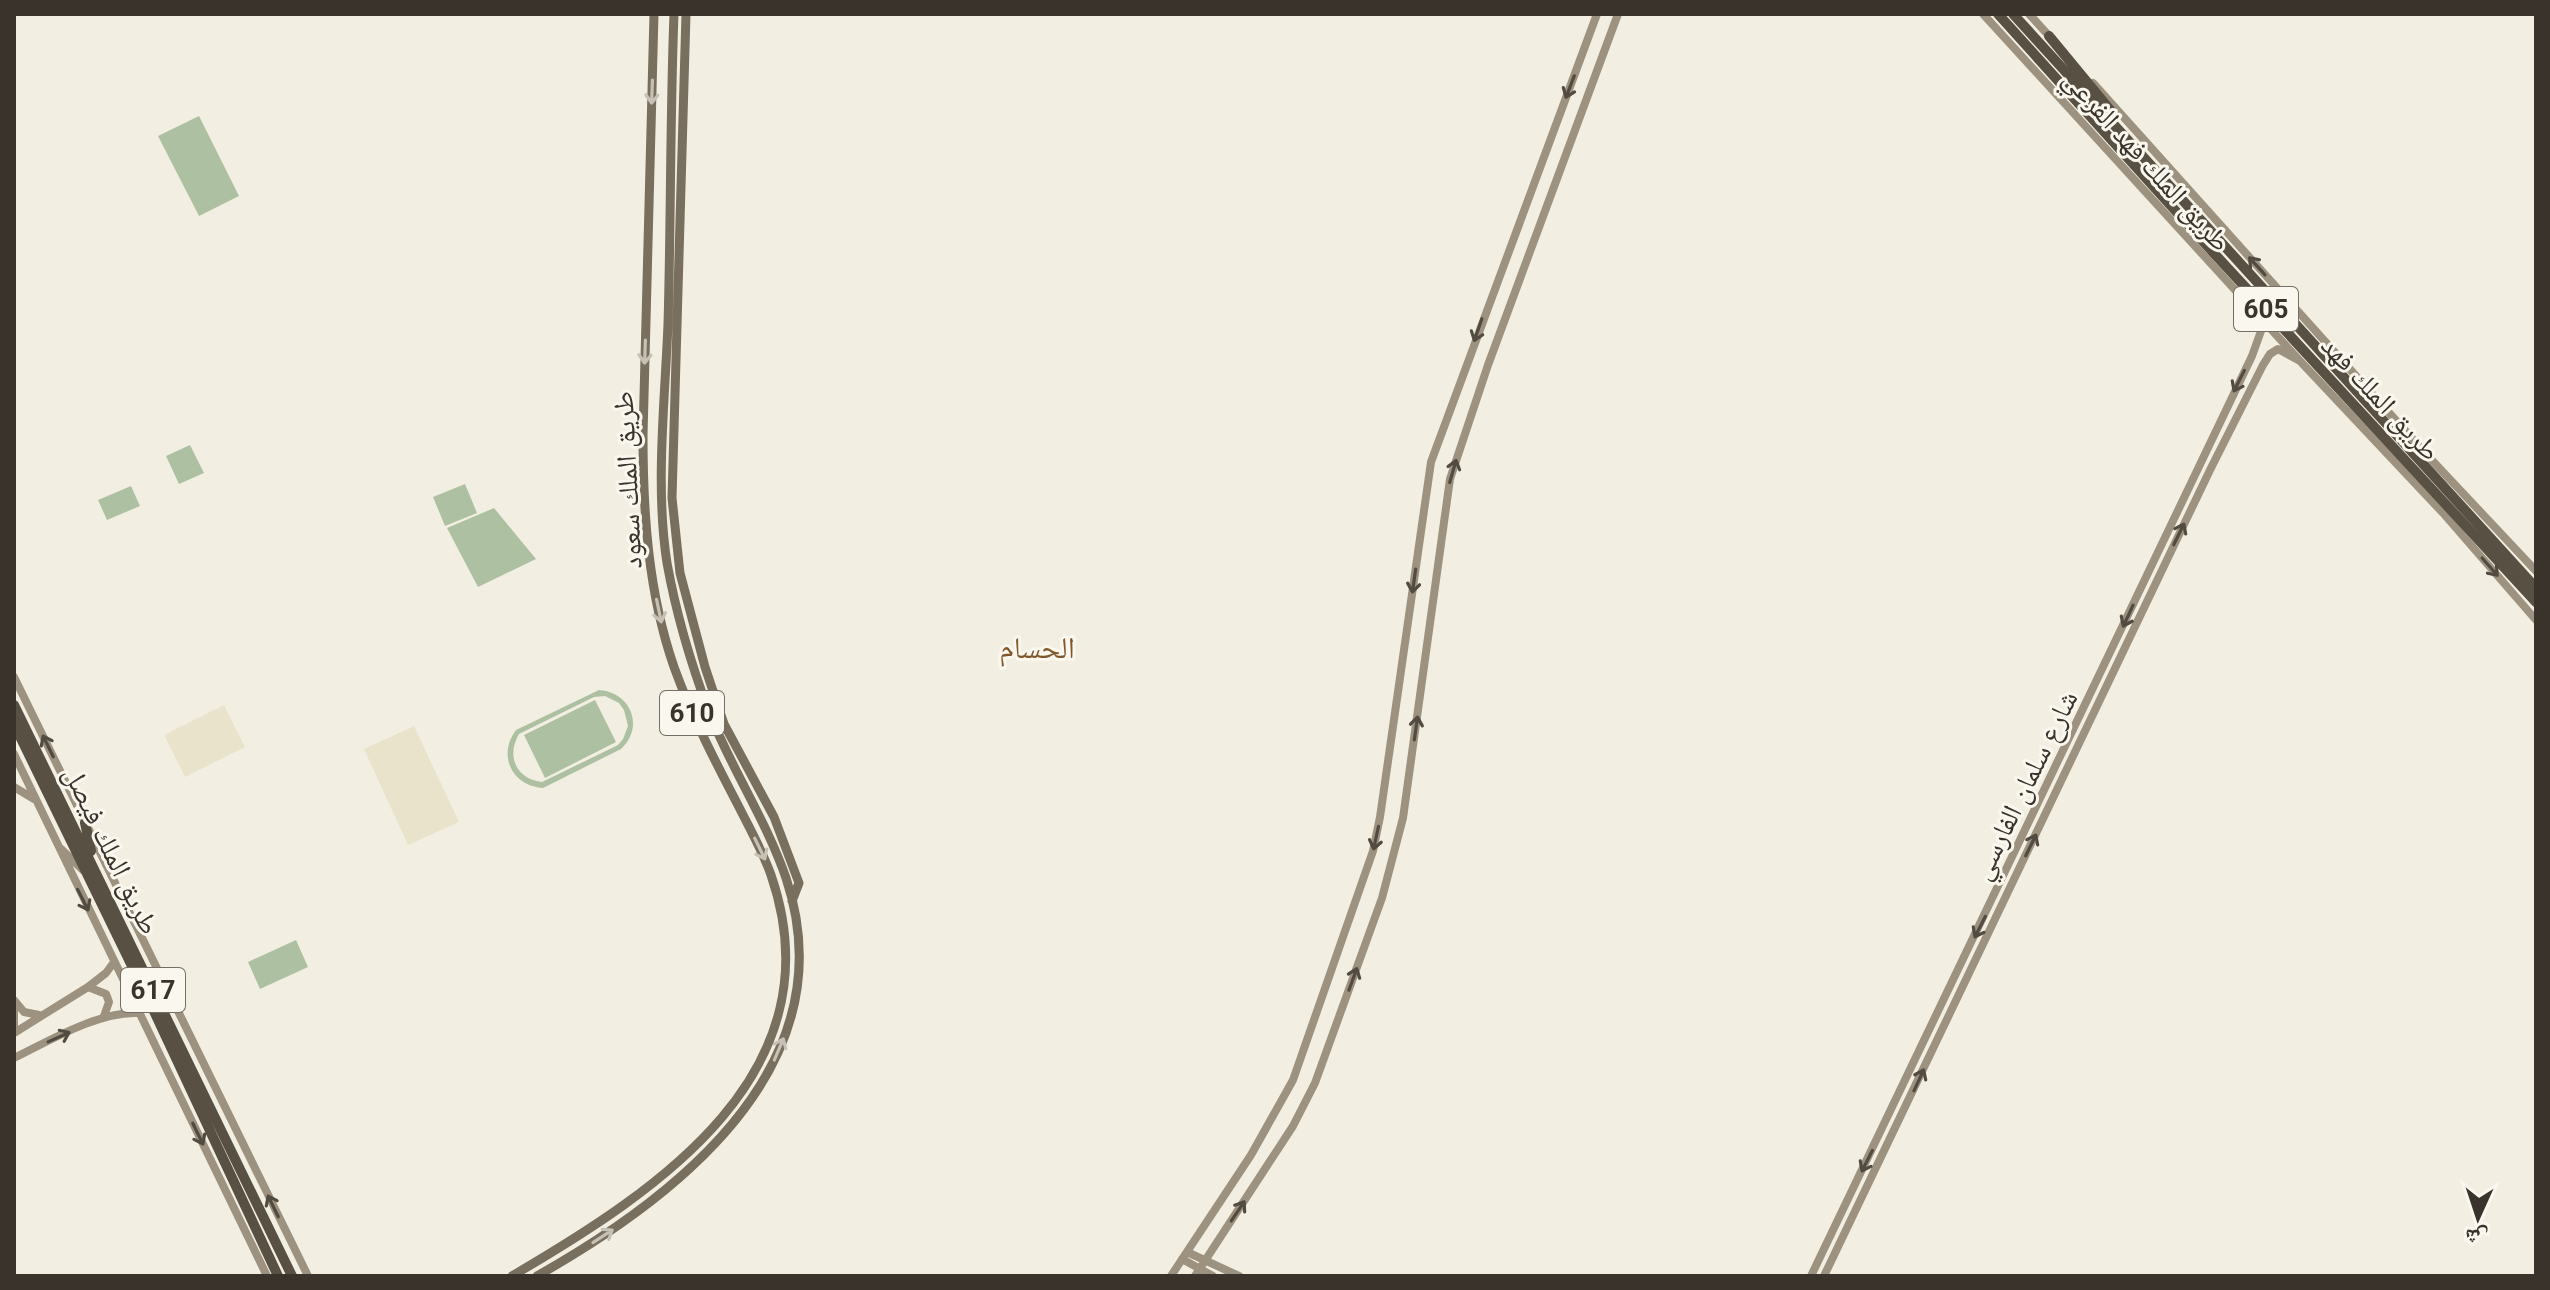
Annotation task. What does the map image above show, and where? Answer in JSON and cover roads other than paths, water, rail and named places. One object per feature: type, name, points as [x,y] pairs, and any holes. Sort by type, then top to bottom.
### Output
[{"type":"highway","name":"طريق الملك فهد","points":[[1998,14],[2536,602]]},
{"type":"highway","name":"طريق الملك فهد","points":[[2013,14],[2536,588]]},
{"type":"highway","points":[[2049,36],[2177,192]]},
{"type":"highway","name":"طريق الملك فيصل","points":[[14,705],[278,1276]]},
{"type":"highway","name":"طريق الملك فيصل","points":[[14,724],[90,869],[292,1276]]},
{"type":"highway","points":[[85,823],[90,869]]},
{"type":"main road","name":"طريق الملك سعود","points":[[512,1276],[628,1204],[712,1130],[734,1105],[764,1058],[781,1010],[786,984],[787,941],[777,894],[762,852],[696,723],[673,664],[660,618],[647,541],[643,420],[654,14]]},
{"type":"main road","name":"طريق الملك سعود","points":[[537,1276],[576,1254],[648,1204],[715,1143],[750,1104],[780,1052],[798,983],[799,952],[786,877],[710,713],[684,636],[666,558],[663,465],[671,248],[674,14]]},
{"type":"main road","points":[[686,14],[672,498],[680,573],[701,655],[724,724],[774,817],[799,883],[792,901]]},
{"type":"main road","points":[[1171,1276],[1251,1155],[1293,1080],[1373,851],[1431,462],[1597,14]]},
{"type":"main road","points":[[1197,1273],[1293,1126],[1309,1094],[1382,898],[1403,818],[1450,479],[1488,365],[1618,14]]},
{"type":"main road","name":"طريق الملك فهد الفرعي","points":[[1983,14],[2443,513],[2536,620]]},
{"type":"main road","name":"طريق الملك فهد الفرعي","points":[[2029,14],[2427,455],[2536,571]]},
{"type":"main road","name":"شارع سلمان الفارسي","points":[[1811,1276],[2252,356],[2261,331],[2253,309]]},
{"type":"main road","points":[[2252,356],[2258,347],[2264,348],[2263,365]]},
{"type":"main road","points":[[2263,365],[2270,354],[2278,349],[2300,361]]},
{"type":"main road","name":"شارع سلمان الفارسي","points":[[1824,1276],[2263,365]]},
{"type":"main road","points":[[14,677],[308,1276]]},
{"type":"main road","points":[[14,754],[267,1276]]},
{"type":"main road","points":[[14,787],[37,800]]},
{"type":"main road","points":[[57,846],[90,869]]},
{"type":"main road","points":[[14,1012],[14,1030],[88,987],[114,962]]},
{"type":"main road","points":[[88,987],[106,994],[109,1002],[104,1016]]},
{"type":"main road","points":[[14,1000],[24,1012],[40,1015]]},
{"type":"main road","points":[[14,1058],[104,1016],[138,1013]]},
{"type":"main road","points":[[1185,1256],[1205,1260],[1239,1276]]},
{"type":"main road","points":[[1185,1256],[1197,1273],[1213,1276]]},
{"type":"district","name":"الحسام","points":[[1037,648]]}]
